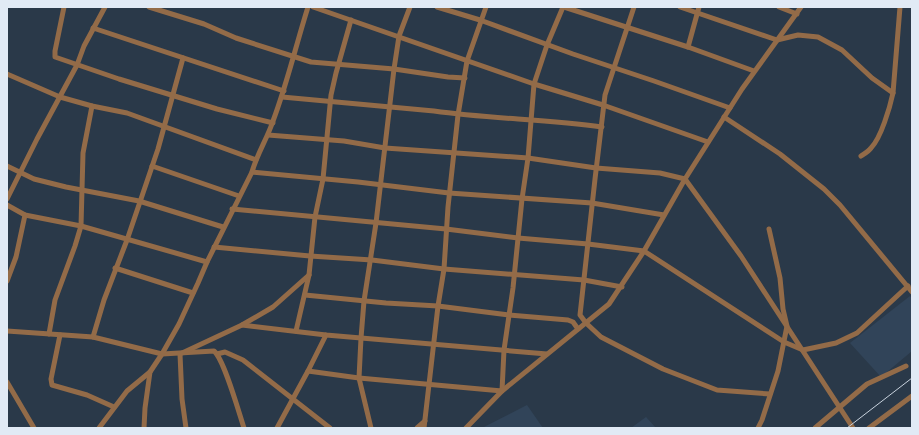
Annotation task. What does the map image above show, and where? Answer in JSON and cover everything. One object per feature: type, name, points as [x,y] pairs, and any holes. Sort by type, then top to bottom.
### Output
[{"type":"street","points":[[64,7],[54,54],[58,58],[119,79],[217,109],[273,123]]},
{"type":"street","points":[[7,199],[77,65],[93,28],[105,7]]},
{"type":"street","points":[[149,7],[192,20],[236,38],[311,62],[394,69],[465,78]]},
{"type":"street","points":[[99,428],[127,391],[150,372],[162,354],[193,293],[223,227],[252,172],[273,123],[284,91],[308,7]]},
{"type":"street","points":[[313,7],[534,84],[604,105],[708,142]]},
{"type":"street","points":[[371,428],[359,378],[364,301],[372,260],[399,36],[410,7]]},
{"type":"street","points":[[437,7],[480,20],[730,108]]},
{"type":"street","points":[[424,428],[428,383],[444,269],[446,229],[458,115],[467,61],[480,20],[486,7]]},
{"type":"street","points":[[502,391],[504,350],[528,158],[534,84],[564,7],[688,47],[754,71]]},
{"type":"street","points":[[634,7],[605,95],[580,313],[586,323],[601,336],[663,369],[717,390],[770,394]]},
{"type":"street","points":[[680,7],[777,40],[798,35],[818,37],[842,50],[872,78],[893,93]]},
{"type":"street","points":[[688,47],[699,7]]},
{"type":"street","points":[[779,7],[797,14]]},
{"type":"street","points":[[466,428],[502,391],[610,304],[644,251],[685,179],[724,117],[754,71],[801,7]]},
{"type":"street","points":[[861,156],[872,148],[884,124],[893,93],[900,7]]},
{"type":"street","points":[[296,331],[309,275],[315,217],[323,179],[330,102],[338,65],[351,20]]},
{"type":"street","points":[[93,28],[284,91]]},
{"type":"street","points":[[93,337],[104,300],[127,240],[165,127],[172,95],[183,58]]},
{"type":"street","points":[[7,74],[60,96],[92,106],[127,113],[256,160]]},
{"type":"street","points":[[282,97],[458,115],[602,127]]},
{"type":"street","points":[[49,334],[54,300],[75,246],[80,226],[83,152],[92,106]]},
{"type":"street","points":[[724,117],[780,154],[824,189],[840,205],[912,292]]},
{"type":"street","points":[[268,135],[356,143],[385,148],[528,158],[596,168],[660,173],[685,179],[741,256],[853,428]]},
{"type":"street","points":[[7,166],[34,180],[82,191],[139,201],[223,227]]},
{"type":"street","points":[[152,166],[239,196]]},
{"type":"street","points":[[252,172],[450,193],[592,203],[664,215]]},
{"type":"street","points":[[7,205],[24,215],[80,226],[206,262]]},
{"type":"street","points":[[232,209],[446,229],[644,251],[784,342],[803,350],[836,343],[857,333],[908,286]]},
{"type":"street","points":[[7,281],[16,257],[24,215]]},
{"type":"street","points":[[758,428],[778,371],[787,326],[783,309],[780,278],[769,230]]},
{"type":"street","points":[[214,246],[310,256],[372,260],[444,269],[584,280],[622,287]]},
{"type":"street","points":[[115,268],[193,293]]},
{"type":"street","points":[[180,354],[242,325],[282,300],[309,275]]},
{"type":"street","points":[[305,295],[438,306],[509,315],[568,320],[573,322],[578,329]]},
{"type":"street","points":[[242,325],[326,335],[547,354]]},
{"type":"street","points":[[7,331],[93,337],[162,354],[208,351],[217,354],[225,352],[243,360],[330,428]]},
{"type":"street","points":[[60,335],[51,379],[52,385],[87,395],[114,407]]},
{"type":"street","points":[[277,428],[326,335]]},
{"type":"street","points":[[180,354],[182,400],[186,428]]},
{"type":"street","points":[[217,354],[244,428]]},
{"type":"street","points":[[815,428],[867,384],[906,366]]},
{"type":"street","points":[[308,371],[359,378],[428,383],[502,391]]},
{"type":"street","points":[[144,428],[150,372]]},
{"type":"street","points":[[7,382],[34,428]]},
{"type":"street","points":[[869,428],[912,396]]},
{"type":"street","points":[[417,428],[425,421]]},
{"type":"shaded area","points":[[910,296],[912,299],[912,351],[881,377],[850,343]]},
{"type":"shaded area","points":[[527,405],[543,428],[482,428]]},
{"type":"shaded area","points":[[646,417],[656,428],[631,428]]},
{"type":"railway","points":[[847,428],[912,378]]}]
